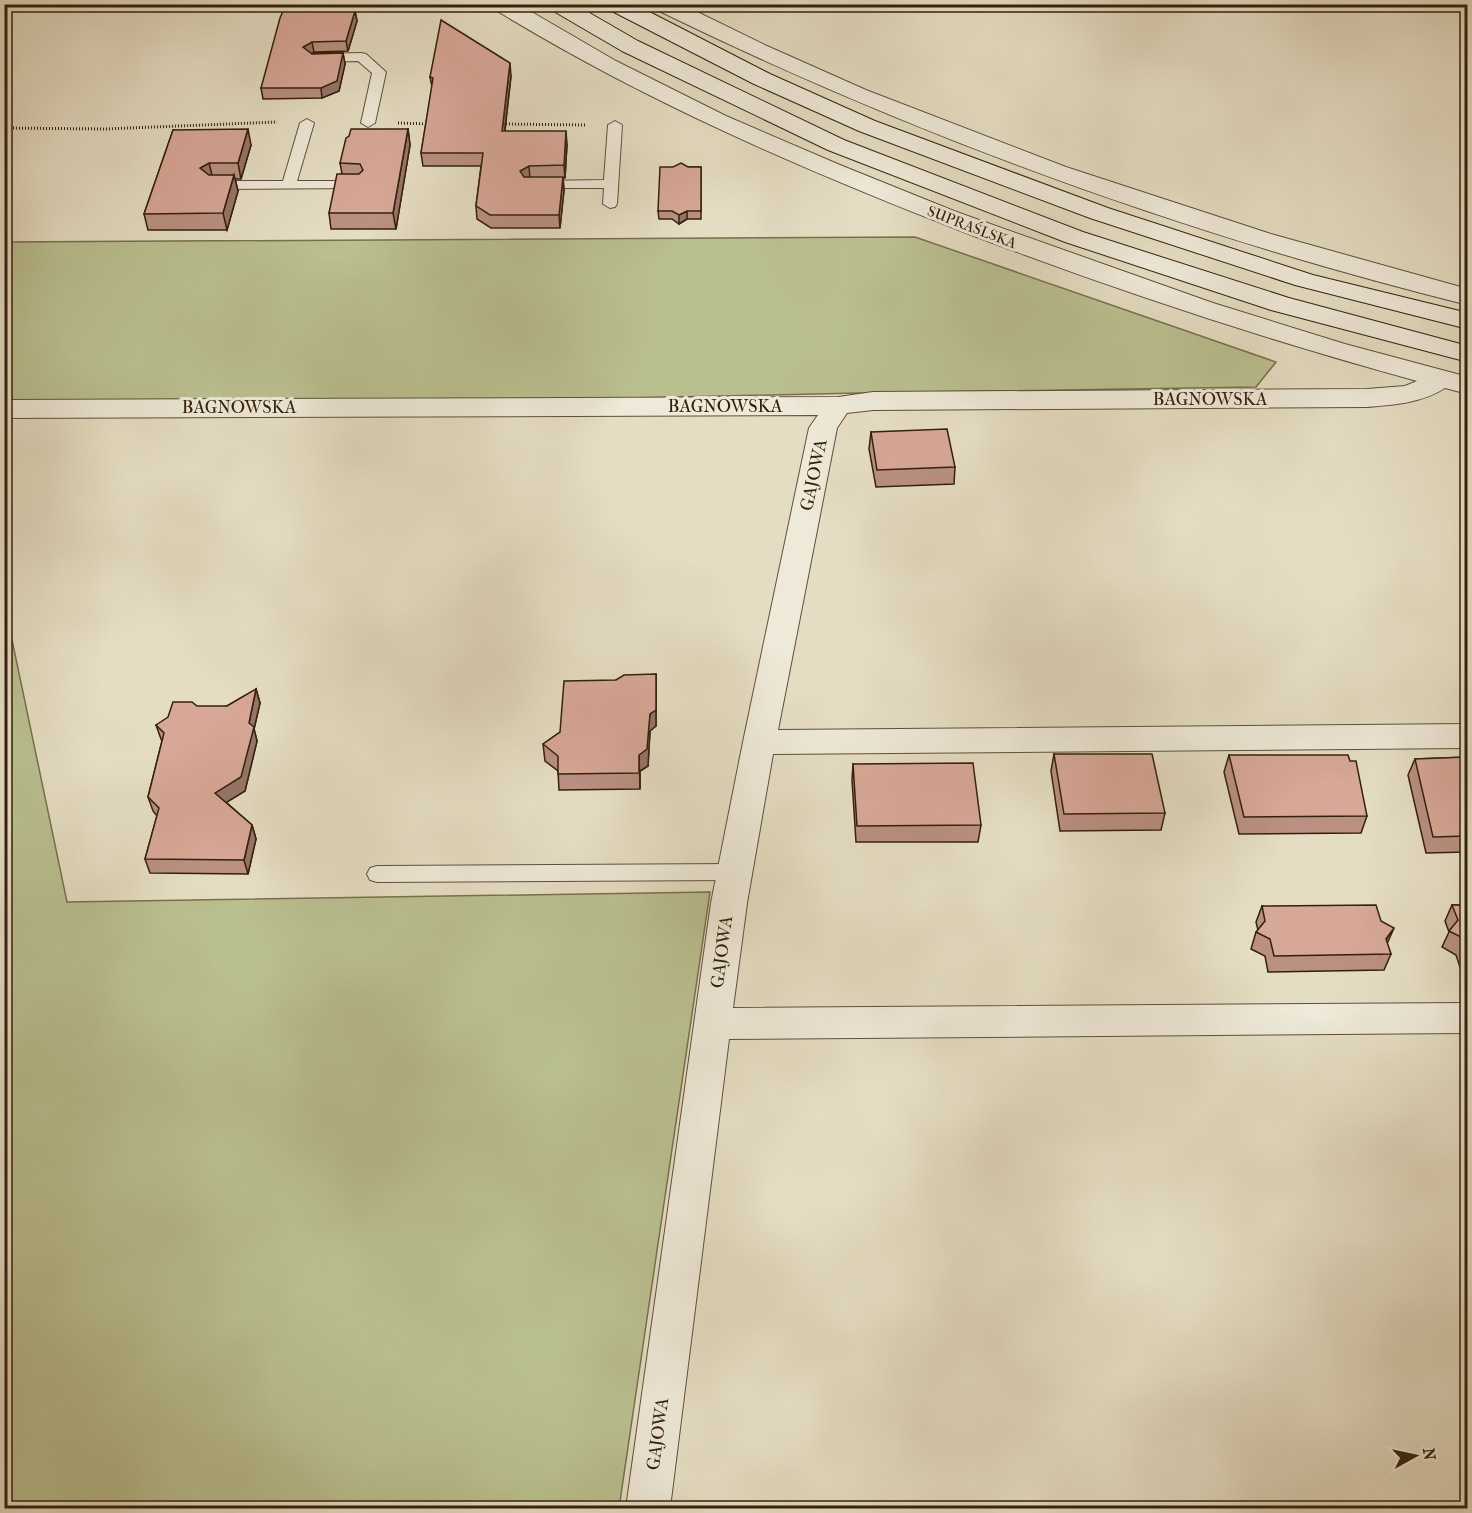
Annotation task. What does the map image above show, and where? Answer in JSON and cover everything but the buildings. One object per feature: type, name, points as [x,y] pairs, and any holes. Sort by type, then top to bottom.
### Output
[{"type":"street","name":"SUPRAŚLSKA","points":[[502,4],[607,65],[701,113],[865,185],[1042,254],[1232,318],[1467,386]]},
{"type":"street","points":[[558,4],[630,46],[711,87],[836,145],[1074,237],[1280,304],[1467,354]]},
{"type":"street","points":[[616,4],[762,79],[867,126],[1077,205],[1304,280],[1467,321]]},
{"type":"street","points":[[663,4],[785,64],[898,112],[1116,194],[1324,259],[1467,297]]},
{"type":"street","name":"BAGNOWSKA","points":[[4,409],[838,406],[873,401],[1367,398],[1402,396],[1427,389],[1440,379]]},
{"type":"street","name":"GAJOWA","points":[[648,1509],[735,872],[823,428],[838,406]]},
{"type":"street","points":[[759,742],[1467,736]]},
{"type":"street","points":[[713,1024],[1467,1018]]},
{"type":"lane","points":[[314,58],[361,57],[379,72],[368,123]]},
{"type":"lane","points":[[289,185],[307,123]]},
{"type":"lane","points":[[610,204],[615,125]]},
{"type":"lane","points":[[530,185],[611,184]]},
{"type":"lane","points":[[213,185],[357,185]]},
{"type":"lane","points":[[378,874],[735,872]]},
{"type":"green space","points":[[915,237],[1276,362],[1256,387],[859,393],[5,412],[4,242]]},
{"type":"green space","points":[[4,616],[7,616],[67,902],[710,892],[619,1508],[5,1508]]}]
